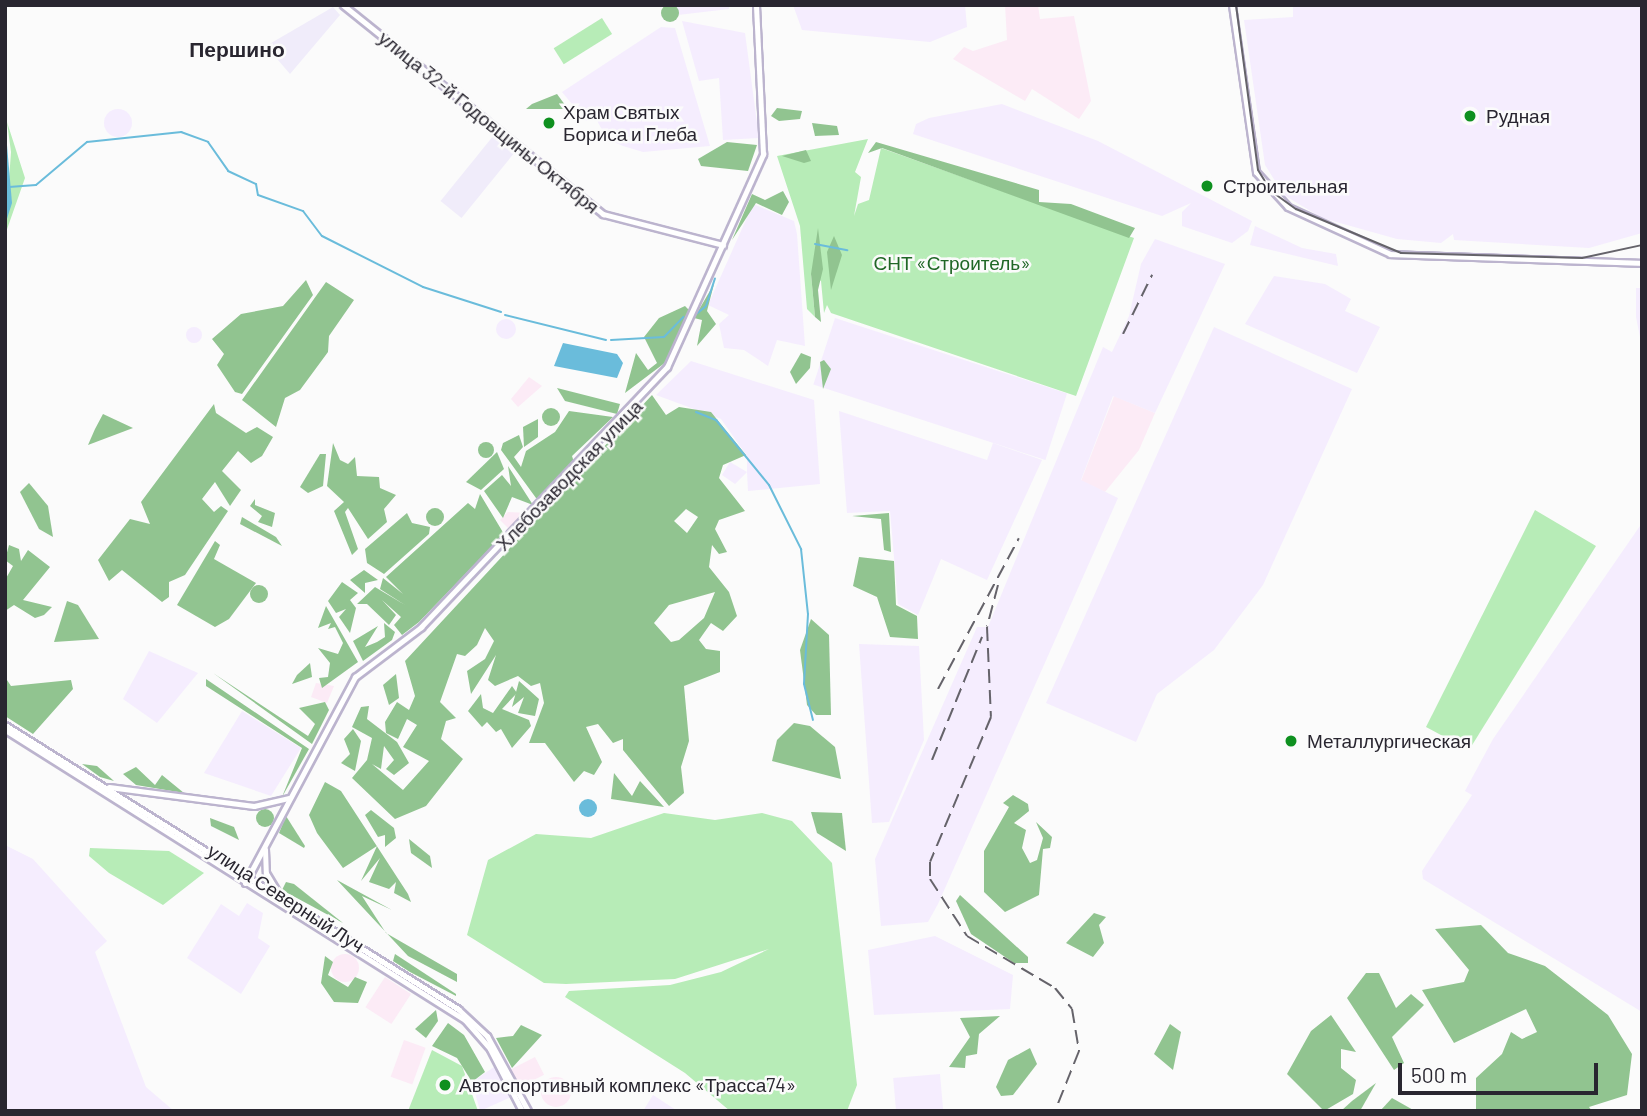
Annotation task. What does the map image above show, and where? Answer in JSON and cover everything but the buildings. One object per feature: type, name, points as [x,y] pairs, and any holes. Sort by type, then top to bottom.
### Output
[{"type":"main road","name":"улица 32-й Годовщины Октября","points":[[343,5],[603,214],[723,245]]},
{"type":"main road","name":"Хлебозаводская улица","points":[[244,883],[355,677],[421,627],[659,380],[763,154],[756,5]]},
{"type":"main road","points":[[1232,5],[1253,159],[1268,192],[1321,226],[1382,252],[1642,263]]},
{"type":"main road","name":"улица Северный Луч","points":[[5,727],[161,819],[474,1021],[528,1111]]},
{"type":"main road","name":"улица Северный Луч","points":[[5,727],[155,827],[465,1020],[490,1049],[522,1111]]},
{"type":"main road","points":[[102,785],[254,806],[273,806],[291,796]]},
{"type":"main road","points":[[155,827],[161,819]]},
{"type":"main road","points":[[267,842],[265,868],[282,896]]},
{"type":"main road","points":[[298,915],[302,909]]},
{"type":"shaded area","points":[[672,5],[729,5],[729,9],[678,15]]},
{"type":"shaded area","points":[[793,5],[965,5],[967,27],[930,42],[802,30]]},
{"type":"shaded area","points":[[1005,5],[1038,5],[1040,19],[1074,16],[1091,101],[1079,119],[1032,89],[1025,101],[953,59],[964,47],[973,51],[1007,40]]},
{"type":"shaded area","points":[[1293,5],[1642,5],[1642,233],[1589,248],[1454,240],[1453,234],[1441,243],[1397,239],[1322,218],[1284,195],[1265,165],[1244,20],[1293,17]]},
{"type":"shaded area","points":[[333,7],[340,15],[290,74],[266,46]]},
{"type":"shaded area","points":[[682,21],[745,33],[759,138],[723,140],[719,78],[699,81]]},
{"type":"shaded area","points":[[661,27],[675,28],[710,146],[643,152],[623,146],[607,139],[594,115],[586,121],[562,92]]},
{"type":"shaded area","points":[[1002,104],[1098,141],[1252,221],[1248,231],[1232,243],[1182,226],[1182,212],[1191,203],[1162,216],[913,134],[916,124],[929,118]]},
{"type":"shaded area","points":[[118,109],[128,113],[132,123],[128,133],[118,137],[108,133],[104,123],[108,113]]},
{"type":"shaded area","points":[[494,135],[515,152],[461,218],[441,201]]},
{"type":"shaded area","points":[[753,204],[794,221],[797,234],[805,346],[777,340],[768,366],[744,350],[724,348],[719,324],[729,315],[708,305]]},
{"type":"shaded area","points":[[1255,226],[1302,248],[1336,254],[1338,266],[1250,245]]},
{"type":"shaded area","points":[[1155,239],[1225,264],[1155,413],[1113,396],[1081,480],[1118,498],[938,904],[928,922],[881,926],[875,859],[977,627],[988,627],[1103,347],[1112,352],[1129,316],[1141,264]]},
{"type":"shaded area","points":[[1274,276],[1325,284],[1351,299],[1345,311],[1380,327],[1357,373],[1245,324]]},
{"type":"shaded area","points":[[1636,288],[1642,288],[1640,337],[1636,317]]},
{"type":"shaded area","points":[[835,318],[1067,393],[1045,460],[813,385]]},
{"type":"shaded area","points":[[506,319],[513,322],[516,329],[513,336],[506,339],[499,336],[496,329],[499,322]]},
{"type":"shaded area","points":[[194,327],[200,329],[200,341],[194,343],[188,341],[186,335],[188,329]]},
{"type":"shaded area","points":[[1214,327],[1352,389],[1263,585],[1214,650],[1157,694],[1136,742],[1046,703]]},
{"type":"shaded area","points":[[691,361],[814,400],[820,484],[748,491],[747,456],[721,419],[656,395]]},
{"type":"shaded area","points":[[529,377],[542,386],[518,407],[511,399]]},
{"type":"shaded area","points":[[1114,396],[1155,413],[1139,450],[1105,492],[1081,481]]},
{"type":"shaded area","points":[[839,411],[987,460],[993,443],[1042,460],[987,580],[941,559],[918,615],[898,604],[890,511],[847,513]]},
{"type":"shaded area","points":[[730,462],[747,472],[735,484],[722,475]]},
{"type":"shaded area","points":[[508,512],[529,513],[511,531],[500,520]]},
{"type":"shaded area","points":[[1642,523],[1642,1012],[1423,879],[1422,871],[1472,795],[1465,791],[1493,739]]},
{"type":"shaded area","points":[[859,644],[919,646],[924,740],[889,822],[872,823]]},
{"type":"shaded area","points":[[149,651],[198,673],[157,723],[123,699]]},
{"type":"shaded area","points":[[316,683],[334,686],[327,703],[311,697]]},
{"type":"shaded area","points":[[242,711],[301,748],[271,796],[204,773]]},
{"type":"shaded area","points":[[5,845],[33,859],[107,941],[95,952],[146,1087],[174,1111],[5,1111]]},
{"type":"shaded area","points":[[247,903],[263,913],[258,938],[270,946],[241,994],[187,958],[221,904],[239,916]]},
{"type":"shaded area","points":[[935,936],[1013,975],[1010,1009],[874,1015],[868,950]]},
{"type":"shaded area","points":[[345,954],[355,958],[359,968],[355,978],[345,982],[335,978],[331,968],[335,958]]},
{"type":"shaded area","points":[[385,977],[411,994],[391,1024],[365,1007]]},
{"type":"shaded area","points":[[404,1040],[426,1048],[412,1085],[391,1077]]},
{"type":"shaded area","points":[[535,1057],[544,1075],[519,1088],[510,1070]]},
{"type":"shaded area","points":[[494,1067],[511,1097],[480,1111],[472,1082]]},
{"type":"shaded area","points":[[940,1074],[943,1111],[896,1111],[893,1078]]},
{"type":"shaded area","points":[[556,1077],[567,1081],[571,1092],[567,1103],[556,1107],[545,1103],[541,1092],[545,1081]]},
{"type":"shaded area","points":[[653,1095],[676,1110],[677,1111],[643,1111]]},
{"type":"green space","points":[[670,4],[676,7],[679,13],[676,19],[670,22],[664,19],[661,13],[664,7]]},
{"type":"green space","points":[[602,18],[612,34],[564,64],[554,48]]},
{"type":"green space","points":[[557,94],[568,109],[526,109],[532,104]]},
{"type":"green space","points":[[777,108],[802,111],[800,119],[779,121],[771,116]]},
{"type":"green space","points":[[7,122],[25,178],[5,235],[11,152]]},
{"type":"green space","points":[[812,123],[837,126],[839,135],[815,136]]},
{"type":"green space","name":"СНТ «Строитель»","points":[[868,139],[855,172],[861,177],[854,216],[858,204],[869,200],[881,148],[1134,238],[1076,396],[831,313],[827,305],[824,313],[821,281],[811,274],[815,317],[807,309],[800,226],[777,156]]},
{"type":"green space","points":[[727,142],[757,145],[748,171],[701,166],[698,159]]},
{"type":"green space","points":[[876,142],[1039,190],[1039,202],[1071,204],[1135,228],[1129,238],[882,148],[868,153]]},
{"type":"green space","points":[[806,150],[811,161],[804,163],[782,156]]},
{"type":"green space","points":[[783,191],[789,202],[782,215],[756,203],[732,240],[752,194],[765,200]]},
{"type":"green space","points":[[818,228],[823,269],[818,290],[821,322],[815,317],[811,274]]},
{"type":"green space","points":[[834,236],[842,255],[831,290],[827,252]]},
{"type":"green space","points":[[306,280],[313,295],[242,394],[235,392],[217,365],[224,354],[212,339],[241,314],[283,306]]},
{"type":"green space","points":[[326,282],[354,300],[329,336],[328,352],[300,390],[285,398],[276,427],[242,400]]},
{"type":"green space","points":[[714,284],[707,311],[716,324],[697,346],[702,320],[694,318]]},
{"type":"green space","points":[[685,306],[690,311],[666,362],[625,393],[636,353],[648,370],[657,363],[644,337],[659,318]]},
{"type":"green space","points":[[801,353],[811,357],[810,368],[796,384],[790,372]]},
{"type":"green space","points":[[824,360],[831,369],[823,389],[820,362]]},
{"type":"green space","points":[[557,388],[620,404],[617,414],[565,401]]},
{"type":"green space","points":[[652,395],[666,415],[679,407],[711,412],[746,455],[723,465],[719,478],[745,511],[719,520],[715,529],[727,552],[719,554],[712,545],[709,567],[729,592],[737,616],[723,631],[711,623],[699,640],[706,649],[720,651],[720,672],[684,686],[689,741],[681,767],[684,793],[669,806],[623,750],[623,739],[613,743],[598,724],[586,727],[602,762],[594,775],[584,771],[574,782],[545,743],[529,743],[544,703],[540,683],[531,686],[518,676],[495,686],[488,680],[496,655],[471,694],[467,671],[485,659],[494,641],[485,628],[477,645],[465,656],[457,654],[440,702],[456,718],[446,721],[441,739],[463,759],[426,806],[395,819],[352,778],[367,760],[372,738],[352,727],[361,707],[369,706],[367,719],[397,742],[409,763],[394,775],[386,769],[394,760],[384,746],[381,769],[372,764],[403,790],[429,761],[403,747],[417,725],[407,719],[398,739],[386,733],[385,722],[397,702],[409,710],[415,696],[405,661]],"holes":[[[686,509],[698,517],[687,533],[674,521]],[[715,592],[704,618],[679,640],[671,642],[654,623],[669,605]]]},
{"type":"green space","points":[[214,404],[216,413],[246,433],[257,427],[273,437],[262,456],[251,463],[238,451],[222,471],[241,490],[230,506],[215,482],[202,499],[214,512],[221,506],[228,511],[185,575],[169,582],[169,597],[162,602],[122,570],[109,581],[98,560],[130,519],[150,524],[141,502]]},
{"type":"green space","points":[[551,408],[557,411],[560,417],[557,423],[551,426],[545,423],[542,417],[545,411]]},
{"type":"green space","points":[[569,411],[613,417],[572,456],[574,462],[542,499],[536,498],[501,450],[503,443],[519,435],[523,447],[514,457],[521,467],[526,451],[555,432]]},
{"type":"green space","points":[[103,414],[133,428],[88,445],[95,429]]},
{"type":"green space","points":[[538,419],[538,437],[524,447],[523,427]]},
{"type":"green space","points":[[486,442],[492,444],[492,456],[486,458],[480,456],[478,450],[480,444]]},
{"type":"green space","points":[[333,443],[340,460],[348,464],[355,457],[357,476],[379,477],[380,488],[396,495],[384,509],[387,522],[368,539],[348,508],[345,512],[358,549],[352,555],[334,511],[344,502],[327,486]]},
{"type":"green space","points":[[497,452],[504,469],[481,490],[466,482]]},
{"type":"green space","points":[[320,454],[326,454],[323,486],[308,493],[300,487]]},
{"type":"green space","points":[[508,466],[533,505],[512,497],[503,518],[484,491],[502,475],[511,486]]},
{"type":"green space","points":[[29,483],[48,506],[53,537],[39,529],[20,492]]},
{"type":"green space","points":[[480,494],[504,534],[419,622],[402,635],[394,625],[401,617],[382,600],[396,615],[389,625],[367,604],[357,604],[375,587],[405,605],[380,589],[383,578],[403,594],[386,577],[468,503],[475,509]]},
{"type":"green space","points":[[255,499],[255,505],[275,513],[272,527],[258,522],[262,516],[250,506]]},
{"type":"green space","points":[[435,508],[443,513],[444,517],[439,525],[435,526],[427,521],[426,517],[431,509]]},
{"type":"green space","points":[[1535,510],[1596,546],[1469,750],[1426,727]]},
{"type":"green space","points":[[407,513],[412,523],[430,527],[429,534],[384,574],[367,563],[365,549]]},
{"type":"green space","points":[[889,513],[891,552],[884,550],[881,519],[852,516]]},
{"type":"green space","points":[[242,517],[276,537],[282,546],[240,524]]},
{"type":"green space","points":[[215,541],[220,545],[214,559],[256,583],[229,619],[215,627],[177,605]]},
{"type":"green space","points":[[9,545],[19,549],[21,561],[28,550],[50,567],[23,600],[52,607],[44,615],[35,618],[14,605],[5,611],[5,580],[13,566],[5,560]]},
{"type":"green space","points":[[859,557],[894,561],[896,605],[917,616],[918,639],[890,637],[877,597],[853,586]]},
{"type":"green space","points":[[364,570],[378,580],[365,583],[365,593],[350,580]]},
{"type":"green space","points":[[342,582],[358,593],[350,600],[356,608],[350,633],[339,617],[346,609],[336,613],[328,601]]},
{"type":"green space","points":[[259,585],[265,588],[268,594],[265,600],[259,603],[253,600],[250,594],[253,588]]},
{"type":"green space","points":[[67,601],[78,605],[99,639],[54,642]]},
{"type":"green space","points":[[326,606],[358,662],[322,688],[319,678],[328,677],[330,663],[318,648],[338,654],[343,643],[335,627],[328,629],[331,623],[318,628]]},
{"type":"green space","points":[[811,619],[829,635],[831,715],[816,715],[807,705],[800,650]]},
{"type":"green space","points":[[384,623],[395,632],[392,640],[363,661],[353,641],[378,626],[365,647],[377,642],[385,637]]},
{"type":"green space","points":[[310,663],[312,677],[292,684],[297,675]]},
{"type":"green space","points":[[213,673],[308,736],[315,724],[299,708],[325,702],[329,710],[312,744]]},
{"type":"green space","points":[[396,674],[399,698],[389,705],[383,685]]},
{"type":"green space","points":[[5,677],[11,686],[71,680],[73,689],[33,734],[5,716]]},
{"type":"green space","points":[[206,679],[309,749],[282,797],[302,748],[206,686]]},
{"type":"green space","points":[[519,681],[539,699],[535,716],[518,713],[524,697],[512,707]]},
{"type":"green space","points":[[512,686],[517,693],[502,709],[529,720],[531,726],[512,748],[501,729],[496,732],[487,722],[482,727],[468,711],[481,694],[483,708],[493,713]]},
{"type":"green space","points":[[794,723],[810,726],[835,747],[841,779],[772,761],[777,740]]},
{"type":"green space","points":[[353,729],[361,741],[355,771],[341,763],[350,754],[344,739]]},
{"type":"green space","points":[[82,764],[97,766],[114,781],[100,777]]},
{"type":"green space","points":[[136,767],[155,785],[162,775],[184,793],[136,785],[123,774]]},
{"type":"green space","points":[[614,773],[632,796],[640,781],[664,807],[611,799]]},
{"type":"green space","points":[[325,782],[341,791],[377,846],[343,868],[317,833],[309,815]]},
{"type":"green space","points":[[1013,795],[1028,804],[1029,811],[1014,823],[1026,830],[1022,848],[1030,863],[1037,860],[1043,838],[1036,822],[1052,837],[1050,848],[1043,849],[1039,895],[1005,912],[984,892],[984,851],[1009,807],[1003,803]]},
{"type":"green space","points":[[265,809],[271,812],[274,818],[271,824],[265,827],[259,824],[256,818],[259,812]]},
{"type":"green space","points":[[371,810],[394,828],[396,838],[385,847],[385,835],[378,837],[365,815]]},
{"type":"green space","points":[[811,812],[842,813],[846,851],[817,833]]},
{"type":"green space","points":[[664,813],[715,820],[762,813],[792,821],[832,863],[857,1085],[847,1111],[730,1111],[685,1073],[565,997],[569,991],[670,985],[721,972],[769,949],[675,979],[544,983],[467,935],[488,860],[536,834],[591,838]]},
{"type":"green space","points":[[286,816],[305,846],[304,848],[279,833]]},
{"type":"green space","points":[[210,818],[234,827],[239,840],[211,826]]},
{"type":"green space","points":[[409,839],[430,856],[432,868],[411,853]]},
{"type":"green space","points":[[377,846],[411,902],[394,893],[396,882],[389,889],[369,882],[380,858],[361,881]]},
{"type":"green space","points":[[90,848],[169,851],[204,873],[163,905],[109,873],[89,856]]},
{"type":"green space","points":[[337,880],[392,910],[362,896],[385,931]]},
{"type":"green space","points":[[286,882],[294,884],[343,923],[282,890]]},
{"type":"green space","points":[[960,895],[1028,957],[1028,963],[1014,963],[971,934],[956,901]]},
{"type":"green space","points":[[1094,913],[1106,917],[1099,925],[1104,943],[1093,957],[1066,943]]},
{"type":"green space","points":[[1481,925],[1508,953],[1545,966],[1608,1015],[1632,1054],[1627,1095],[1589,1107],[1592,1111],[1476,1111],[1476,1078],[1502,1054],[1511,1032],[1522,1039],[1537,1032],[1526,1009],[1454,1043],[1422,990],[1464,982],[1469,970],[1435,929]]},
{"type":"green space","points":[[387,934],[457,974],[457,982],[408,956]]},
{"type":"green space","points":[[395,954],[456,994],[456,996],[393,961]]},
{"type":"green space","points":[[325,956],[333,962],[328,975],[348,987],[355,977],[367,982],[358,1003],[334,1002],[321,983]]},
{"type":"green space","points":[[1366,973],[1379,973],[1396,1008],[1411,994],[1424,1005],[1392,1037],[1404,1063],[1394,1070],[1347,998]]},
{"type":"green space","points":[[436,1010],[438,1021],[426,1038],[415,1029]]},
{"type":"green space","points":[[1331,1015],[1356,1052],[1341,1049],[1341,1068],[1356,1080],[1353,1094],[1324,1111],[1287,1074],[1311,1031]]},
{"type":"green space","points":[[1000,1016],[979,1034],[977,1054],[966,1056],[965,1068],[949,1067],[970,1037],[960,1018]]},
{"type":"green space","points":[[448,1023],[464,1035],[485,1072],[472,1082],[457,1058],[432,1046]]},
{"type":"green space","points":[[1170,1024],[1181,1032],[1173,1070],[1154,1054]]},
{"type":"green space","points":[[521,1025],[542,1035],[512,1068],[496,1038],[513,1036]]},
{"type":"green space","points":[[1030,1048],[1037,1064],[1013,1095],[1001,1096],[996,1087],[1008,1060]]},
{"type":"green space","name":"Автоспортивный комплекс «Трасса74»","points":[[432,1050],[462,1066],[478,1111],[408,1111]]},
{"type":"green space","points":[[1376,1083],[1360,1111],[1341,1111],[1352,1101]]},
{"type":"green space","points":[[1392,1098],[1415,1111],[1380,1111]]},
{"type":"water","points":[[5,122],[12,203],[5,225]]},
{"type":"water","points":[[563,343],[617,354],[623,363],[617,378],[554,366]]},
{"type":"water","points":[[588,799],[595,801],[595,815],[588,817],[581,815],[579,808],[581,801]]},
{"type":"waterway","points":[[9,187],[36,185],[87,142],[181,132],[208,142],[228,171],[256,184],[258,195],[303,211],[322,236],[423,287],[501,312]]},
{"type":"waterway","points":[[815,244],[847,250]]},
{"type":"waterway","points":[[695,315],[706,306],[715,278]]},
{"type":"waterway","points":[[505,315],[606,340]]},
{"type":"waterway","points":[[611,340],[664,337],[683,317]]},
{"type":"waterway","points":[[696,412],[716,420],[769,485],[801,549],[808,614],[804,684],[813,720]]},
{"type":"tram line","points":[[1236,5],[1258,170],[1271,191],[1296,209],[1401,253],[1582,258],[1642,245]]},
{"type":"railway","points":[[1123,334],[1152,275]]},
{"type":"railway","points":[[938,689],[1019,538]]},
{"type":"railway","points":[[998,585],[987,627],[991,717],[930,862],[930,879],[967,936],[1055,988],[1072,1009],[1079,1051],[1055,1111]]},
{"type":"railway","points":[[932,760],[982,637]]},
{"type":"place","name":"Рудная","points":[[1470,116]]},
{"type":"place","name":"Храм Святых Бориса и Глеба","points":[[549,123]]},
{"type":"place","name":"Строительная","points":[[1207,186]]},
{"type":"place","name":"Металлургическая","points":[[1291,741]]},
{"type":"place","name":"Автоспортивный комплекс «Трасса74»","points":[[445,1085]]},
{"type":"district","name":"Першино","points":[[237,49]]}]
